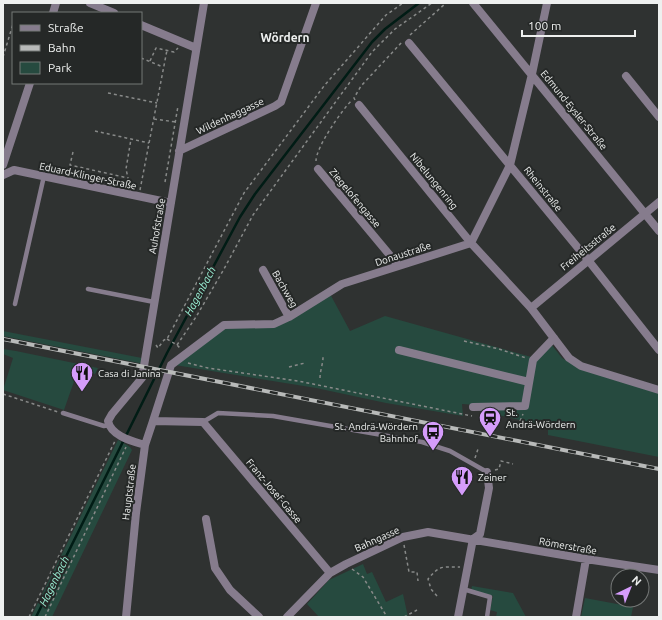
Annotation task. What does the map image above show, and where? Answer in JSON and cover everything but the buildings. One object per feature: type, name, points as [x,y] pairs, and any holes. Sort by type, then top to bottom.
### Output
[{"type":"street","points":[[90,3],[112,12]]},
{"type":"street","name":"Auhofstraße","points":[[109,425],[108,421],[112,414],[142,378],[180,151],[180,122],[204,3]]},
{"type":"street","name":"Wildenhaggasse","points":[[180,151],[281,102],[316,3]]},
{"type":"street","name":"Edmund-Eysler-Straße","points":[[472,3],[532,74],[659,231]]},
{"type":"street","points":[[471,243],[510,165],[547,3]]},
{"type":"street","points":[[142,25],[196,48]]},
{"type":"street","name":"Rheinstraße","points":[[409,43],[588,260],[659,350]]},
{"type":"street","points":[[626,76],[659,117]]},
{"type":"street","points":[[3,165],[30,84]]},
{"type":"street","name":"Nibelungenring","points":[[359,105],[471,243],[531,308],[568,358],[581,366],[659,390]]},
{"type":"street","name":"Ziegelofengasse","points":[[318,169],[398,265]]},
{"type":"street","name":"Eduard-Klinger-Straße","points":[[3,174],[14,170],[171,203]]},
{"type":"street","name":"Freiheitsstraße","points":[[531,308],[659,202]]},
{"type":"street","name":"Donaustraße","points":[[154,421],[171,365],[224,325],[274,324],[289,317],[342,284],[471,243]]},
{"type":"street","name":"Bachweg","points":[[262,270],[289,317]]},
{"type":"street","points":[[473,406],[525,406],[533,360],[554,338]]},
{"type":"street","points":[[399,350],[529,382]]},
{"type":"street","points":[[154,421],[203,422]]},
{"type":"street","name":"Hauptstraße","points":[[126,617],[144,445],[154,421]]},
{"type":"street","name":"Franz-Josef-Gasse","points":[[203,422],[330,573]]},
{"type":"street","points":[[109,425],[111,429],[120,435],[144,445]]},
{"type":"street","points":[[458,617],[473,539],[480,534],[489,488],[487,472]]},
{"type":"street","points":[[206,519],[215,568],[230,590],[259,617]]},
{"type":"street","name":"Bahngasse","points":[[287,617],[330,573],[403,537],[428,532],[473,539]]},
{"type":"street","name":"Römerstraße","points":[[473,539],[659,570]]},
{"type":"street","points":[[576,617],[586,559]]},
{"type":"lane","points":[[15,304],[44,176]]},
{"type":"lane","points":[[88,289],[154,302]]},
{"type":"lane","points":[[63,413],[104,426],[109,425]]},
{"type":"lane","points":[[203,422],[218,413],[273,416],[422,442],[450,451],[487,472]]},
{"type":"lane","points":[[463,589],[490,596],[486,617]]},
{"type":"path","points":[[148,340],[152,340],[158,348],[164,340],[167,339],[244,193],[324,86],[386,15],[403,3]]},
{"type":"path","points":[[167,339],[177,345],[196,317],[253,216],[372,52],[395,29],[432,3]]},
{"type":"path","points":[[413,32],[446,3]]},
{"type":"path","points":[[3,57],[12,27]]},
{"type":"path","points":[[359,105],[354,98],[361,86],[397,45],[402,41],[409,43]]},
{"type":"path","points":[[150,61],[156,48],[174,52],[183,43]]},
{"type":"path","points":[[139,197],[167,50]]},
{"type":"path","points":[[142,58],[164,67]]},
{"type":"path","points":[[108,93],[157,103]]},
{"type":"path","name":"Ziegelofengasse","points":[[318,169],[316,159],[320,147],[345,107],[354,98]]},
{"type":"path","points":[[165,182],[180,122],[180,100]]},
{"type":"path","points":[[154,118],[180,122]]},
{"type":"path","points":[[95,131],[149,143]]},
{"type":"path","points":[[124,194],[128,178],[126,169],[131,139]]},
{"type":"path","points":[[73,152],[70,165],[128,178]]},
{"type":"path","points":[[464,341],[499,349],[533,360]]},
{"type":"path","points":[[184,354],[184,361],[194,365],[298,381],[472,416]]},
{"type":"path","points":[[320,378],[320,367],[323,362],[323,357]]},
{"type":"path","points":[[289,367],[305,363]]},
{"type":"path","points":[[3,394],[63,413]]},
{"type":"path","points":[[520,423],[528,424]]},
{"type":"path","points":[[29,617],[120,435]]},
{"type":"path","points":[[44,617],[129,440]]},
{"type":"path","points":[[475,459],[478,449]]},
{"type":"path","points":[[487,472],[499,468],[501,461],[513,464]]},
{"type":"path","points":[[403,537],[409,572],[417,572],[418,581]]},
{"type":"path","points":[[346,564],[363,577],[387,617]]},
{"type":"path","points":[[437,596],[431,589],[428,579],[436,570],[442,567],[467,568]]},
{"type":"path","points":[[404,617],[416,610]]},
{"type":"green space","points":[[329,292],[350,331],[385,316],[535,358],[551,344],[562,358],[577,367],[659,393],[659,457],[548,435],[548,427],[478,410],[478,405],[462,404],[463,416],[386,403],[316,388],[175,365],[224,325],[274,324]]},
{"type":"green space","points":[[3,331],[142,358],[144,364],[3,336]]},
{"type":"green space","points":[[3,349],[98,368],[95,374],[78,370],[64,410],[3,390],[13,358],[3,354]]},
{"type":"green space","points":[[118,440],[130,447],[132,450],[52,617],[31,617]]},
{"type":"green space","points":[[363,564],[367,574],[372,572],[386,602],[403,594],[408,617],[319,617],[307,604],[329,580]]},
{"type":"green space","points":[[472,586],[513,593],[526,617],[496,617],[497,612],[490,610],[493,596],[471,590]]},
{"type":"green space","points":[[585,598],[610,603],[610,608],[633,608],[631,617],[581,617]]},
{"type":"waterway","name":"Hagenbach","points":[[36,617],[167,353],[240,217],[255,194],[372,42],[385,29],[419,3]]},
{"type":"railway","points":[[3,339],[659,469]]},
{"type":"place","name":"Casa di Janina","points":[[82,392]]},
{"type":"place","name":"St. Andrä-Wördern","points":[[490,438]]},
{"type":"place","name":"St. Andrä-Wördern Bahnhof","points":[[433,452]]},
{"type":"place","name":"Zeiner","points":[[462,496]]},
{"type":"district","name":"Wördern","points":[[285,37]]}]
